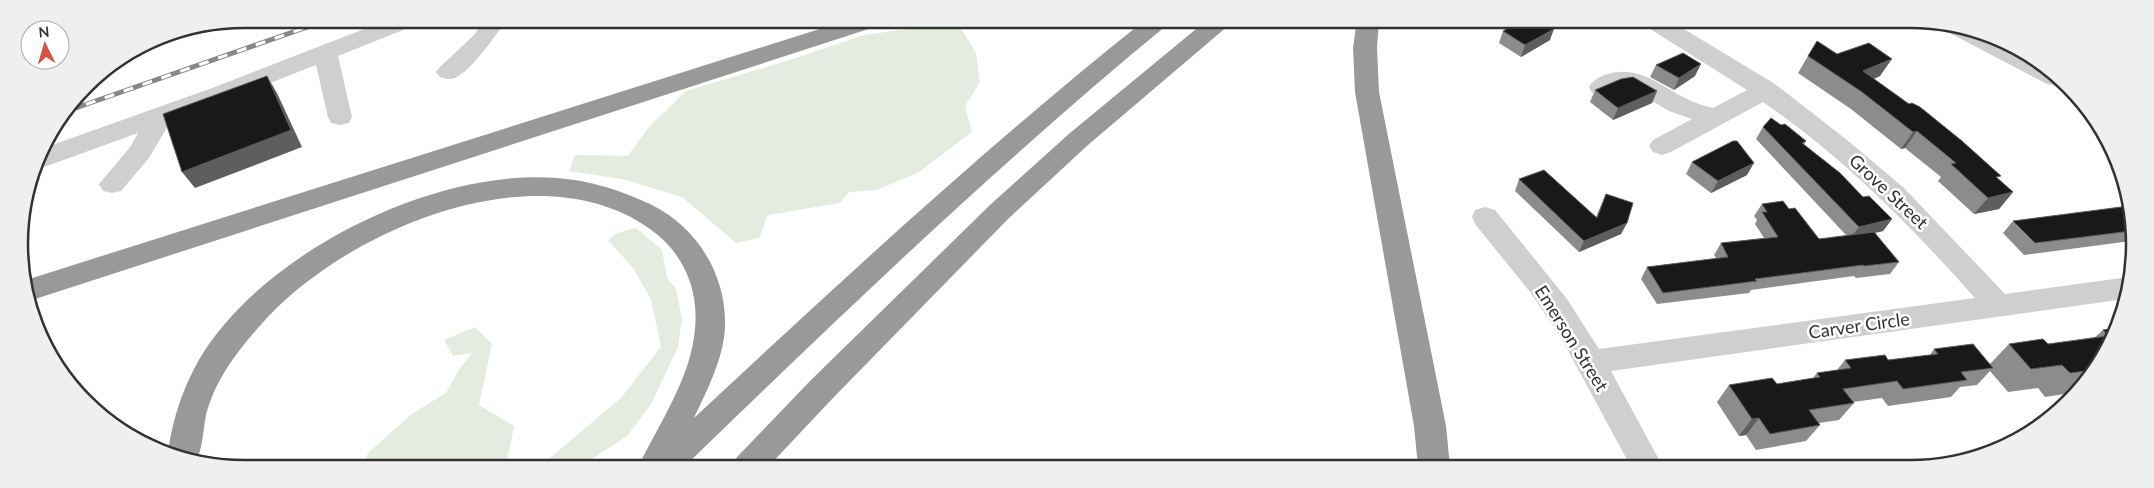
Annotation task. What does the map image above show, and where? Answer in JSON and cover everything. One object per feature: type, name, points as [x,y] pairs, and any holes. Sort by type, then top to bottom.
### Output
[{"type":"highway","points":[[33,289],[851,28]]},
{"type":"highway","points":[[670,460],[860,280],[987,164],[1149,28]]},
{"type":"highway","points":[[755,460],[821,390],[999,212],[1079,139],[1211,28]]},
{"type":"highway","points":[[1367,28],[1365,48],[1367,92],[1384,170],[1428,416],[1433,460]]},
{"type":"highway","points":[[183,451],[188,419],[201,386],[219,354],[247,318],[282,284],[308,265],[350,239],[416,210],[487,191],[521,187],[553,187],[584,191],[612,199],[648,214],[670,228],[688,246],[700,268],[708,291],[710,328],[705,354],[657,460]]},
{"type":"street","points":[[46,157],[387,28]]},
{"type":"street","points":[[448,72],[482,40],[490,28]]},
{"type":"street","name":"Grove Street","points":[[1665,28],[1766,90],[1847,152],[1895,195],[1932,232],[1999,306]]},
{"type":"street","points":[[1979,39],[2035,67]]},
{"type":"street","points":[[324,52],[340,117]]},
{"type":"street","points":[[1601,87],[1608,81],[1618,78],[1630,79],[1642,83],[1677,105],[1716,117]]},
{"type":"street","points":[[1662,146],[1766,90]]},
{"type":"street","points":[[112,184],[140,152],[161,115]]},
{"type":"street","name":"Emerson Street","points":[[1485,217],[1522,261],[1558,309],[1590,362],[1643,460]]},
{"type":"street","name":"Carver Circle","points":[[1590,362],[2121,289]]},
{"type":"shaded area","points":[[914,28],[961,28],[976,53],[980,82],[965,106],[972,132],[919,172],[877,190],[849,192],[840,203],[768,215],[759,238],[736,243],[682,197],[622,179],[569,171],[575,155],[628,156],[649,127],[686,91],[793,59],[864,35]]},
{"type":"shaded area","points":[[636,228],[662,250],[667,278],[676,289],[682,319],[678,347],[651,404],[628,435],[590,460],[547,460],[621,398],[661,347],[651,299],[633,268],[608,240],[617,233]]},
{"type":"shaded area","points":[[475,327],[492,344],[479,405],[514,426],[507,460],[366,460],[368,453],[413,413],[446,393],[458,371],[472,353],[453,356],[444,340]]},
{"type":"building","points":[[1508,28],[1554,29],[1525,45],[1503,31]]},
{"type":"building","points":[[1817,41],[1837,54],[1869,43],[1892,59],[1863,71],[1909,104],[1912,103],[1920,107],[2001,176],[1996,177],[2013,192],[1988,198],[1951,164],[1956,163],[1917,131],[1913,132],[1862,92],[1808,56]]},
{"type":"building","points":[[1683,53],[1701,64],[1679,78],[1656,65]]},
{"type":"building","points":[[267,76],[291,130],[182,172],[163,114]]},
{"type":"building","points":[[1633,77],[1657,91],[1618,108],[1595,90],[1621,79]]},
{"type":"building","points":[[1771,118],[1781,125],[1785,124],[1806,141],[1802,143],[1840,173],[1863,197],[1869,196],[1892,219],[1859,227],[1763,127]]},
{"type":"building","points":[[1733,141],[1737,141],[1754,163],[1718,181],[1692,162]]},
{"type":"building","points":[[1544,170],[1597,218],[1606,194],[1633,203],[1627,223],[1584,241],[1519,179]]},
{"type":"building","points":[[1783,201],[1789,209],[1795,208],[1819,239],[1874,232],[1899,262],[1755,279],[1757,281],[1663,293],[1647,267],[1728,257],[1721,243],[1778,237],[1762,212],[1767,212],[1762,204]]},
{"type":"building","points":[[2123,207],[2126,232],[2035,243],[2013,221]]},
{"type":"building","points":[[2106,336],[2085,371],[2070,373],[2062,365],[2031,369],[2009,344],[2043,339],[2048,344]]},
{"type":"building","points":[[1973,344],[1993,368],[1961,372],[1967,380],[1903,389],[1897,381],[1843,389],[1854,403],[1809,410],[1820,425],[1770,434],[1759,418],[1752,419],[1729,385],[1772,378],[1777,384],[1820,377],[1817,373],[1851,368],[1845,360],[1885,355],[1888,360],[1938,354],[1934,349]]},
{"type":"railway","points":[[75,108],[304,28]]}]
